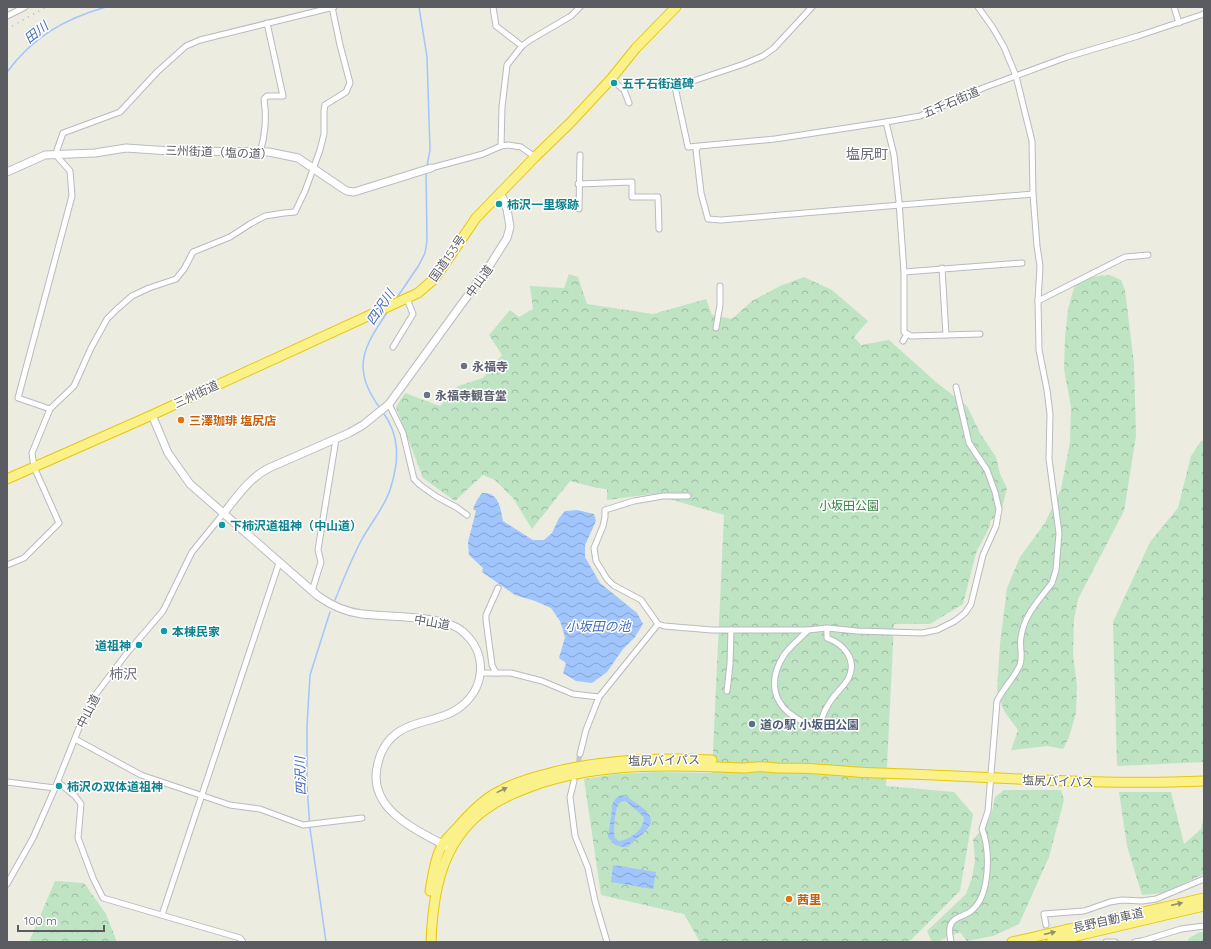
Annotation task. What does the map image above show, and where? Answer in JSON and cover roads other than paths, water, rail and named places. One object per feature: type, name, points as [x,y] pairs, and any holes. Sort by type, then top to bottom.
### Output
[{"type":"highway","points":[[499,194],[534,157],[571,122],[611,79],[636,48],[676,7]]},
{"type":"highway","name":"国道153号","points":[[385,309],[418,293],[433,280],[476,218],[499,194]]},
{"type":"highway","name":"三州街道","points":[[7,479],[385,309]]},
{"type":"highway","name":"塩尻バイパス","points":[[447,846],[465,818],[498,792],[521,781],[595,763],[662,758],[696,759],[884,768],[911,773],[1057,781],[1128,783],[1204,781]]},
{"type":"highway","points":[[430,942],[430,894],[432,876],[438,858],[447,846]]},
{"type":"highway","name":"長野自動車道","points":[[1012,942],[1204,898]]},
{"type":"highway","name":"長野自動車道","points":[[1050,942],[1204,906]]},
{"type":"street","points":[[7,16],[25,7]]},
{"type":"street","points":[[7,565],[24,558],[59,523],[34,467],[32,453],[50,409],[74,386],[91,348],[107,319],[132,296],[149,288],[176,279],[184,269],[193,252],[230,236],[265,216],[295,212],[320,150],[324,134],[325,106],[346,92],[350,83],[332,7],[200,40],[186,46],[157,72],[120,112],[63,133],[56,154],[70,172],[72,196],[18,398],[50,409]]},
{"type":"street","points":[[493,7],[496,26],[522,46]]},
{"type":"street","points":[[501,146],[502,107],[507,66],[522,46],[571,16],[580,7]]},
{"type":"street","name":"五千石街道","points":[[812,7],[774,48],[763,56],[744,64],[675,87],[688,147],[775,139],[922,115],[983,88],[1067,57],[1204,14]]},
{"type":"street","points":[[951,940],[949,929],[950,924],[953,920],[971,911],[975,907],[985,884],[988,872],[988,855],[985,836],[982,829],[988,811],[997,701],[1001,692],[1019,667],[1021,659],[1021,638],[1023,627],[1028,615],[1052,584],[1056,570],[1059,533],[1049,459],[1050,414],[1039,350],[1038,301],[1040,266],[1033,194],[1032,141],[1016,76],[1004,47],[978,7]]},
{"type":"street","points":[[1174,7],[1179,23]]},
{"type":"street","points":[[260,153],[264,141],[266,109],[264,99],[267,96],[283,96],[267,23]]},
{"type":"street","points":[[611,79],[624,90],[629,103]]},
{"type":"street","points":[[886,122],[894,155],[899,205],[904,272],[904,332],[911,336],[980,334]]},
{"type":"street","name":"三州街道（塩の道）","points":[[7,172],[45,155],[95,153],[126,148],[170,151],[269,152],[298,158],[342,188],[347,191],[354,192],[422,170],[483,154],[501,146],[508,145],[521,147],[534,157]]},
{"type":"street","points":[[698,147],[696,150],[700,186],[708,219],[728,219],[1033,194]]},
{"type":"street","points":[[578,209],[580,155]]},
{"type":"street","points":[[578,184],[632,182],[632,197],[658,197],[659,229]]},
{"type":"street","name":"中山道","points":[[7,884],[33,838],[56,788],[81,723],[96,694],[127,653],[163,611],[192,552],[246,487],[260,473],[336,439],[363,425],[387,406],[490,265],[507,238],[510,227],[507,209],[503,198],[499,194]]},
{"type":"street","points":[[1038,301],[1125,258],[1148,255]]},
{"type":"street","points":[[904,272],[1022,263]]},
{"type":"street","points":[[942,268],[946,335]]},
{"type":"street","points":[[716,328],[720,305],[720,286]]},
{"type":"street","points":[[393,347],[413,314],[404,300]]},
{"type":"street","points":[[902,341],[907,334]]},
{"type":"street","points":[[688,496],[661,496],[634,501],[605,510],[606,517],[594,548],[596,561],[607,579],[619,589],[640,600],[658,624],[685,628],[731,630],[808,630],[827,628],[857,631],[922,633],[937,630],[955,621],[965,613],[971,604],[983,555],[996,526],[999,509],[987,470],[970,444],[956,387]]},
{"type":"street","points":[[387,406],[403,433],[414,479],[437,497],[456,507],[467,515]]},
{"type":"street","points":[[152,415],[168,453],[185,479],[223,514]]},
{"type":"street","points":[[312,591],[321,562],[318,550],[336,439]]},
{"type":"street","name":"中山道","points":[[223,514],[330,605],[350,612],[362,614],[445,622],[461,629],[473,642],[479,658],[481,672]]},
{"type":"street","points":[[162,915],[279,563]]},
{"type":"street","points":[[496,672],[492,665],[486,615],[498,588]]},
{"type":"street","points":[[580,754],[586,730],[599,697],[658,624]]},
{"type":"street","points":[[808,630],[785,655],[777,670],[774,683],[776,695],[782,707],[796,718],[810,726],[819,728],[826,707],[848,679],[851,668],[850,657],[843,647],[834,640],[827,638],[827,628]]},
{"type":"street","points":[[727,691],[730,664],[731,630]]},
{"type":"street","points":[[447,846],[405,823],[390,811],[384,804],[377,787],[376,777],[379,756],[384,747],[400,731],[412,725],[456,710],[470,698],[476,689],[481,672],[511,673],[542,681],[573,694],[599,697]]},
{"type":"street","points":[[75,739],[141,775],[230,805],[260,809],[306,825],[362,818]]},
{"type":"street","points":[[574,781],[570,798],[575,836],[588,868],[595,902],[607,942]]},
{"type":"street","points":[[7,782],[56,788]]},
{"type":"street","points":[[58,782],[75,796],[81,804],[77,836],[93,878],[103,898],[240,938],[243,942]]},
{"type":"street","points":[[1046,925],[1044,914],[1084,911],[1110,902],[1122,900],[1148,900],[1204,879]]},
{"type":"street","points":[[1135,942],[1181,929],[1204,926]]},
{"type":"street","points":[[1106,942],[1116,942]]},
{"type":"water","name":"小坂田の池","points":[[482,493],[492,495],[498,501],[503,521],[533,540],[544,540],[552,533],[559,518],[565,511],[577,510],[594,514],[596,521],[585,545],[585,557],[600,583],[637,613],[643,624],[635,637],[623,649],[607,672],[592,683],[576,681],[563,673],[566,663],[559,658],[565,637],[560,621],[551,608],[515,595],[482,572],[483,568],[469,555],[468,542],[476,511],[473,509]]},
{"type":"water","points":[[621,795],[629,798],[647,812],[650,818],[651,823],[648,828],[627,847],[616,845],[608,837],[613,803],[616,798]],"holes":[[[624,801],[644,817],[643,822],[642,826],[636,833],[624,840],[619,841],[614,835],[616,812],[620,803]]]},
{"type":"water","points":[[613,865],[656,872],[653,889],[611,882]]},
{"type":"waterway","name":"田川","points":[[7,72],[28,49],[50,31],[76,17],[106,7]]},
{"type":"waterway","name":"四沢川","points":[[419,7],[427,57],[430,150],[427,166]]},
{"type":"waterway","name":"四沢川","points":[[396,299],[419,265],[425,253],[427,241],[426,172]]},
{"type":"waterway","name":"四沢川","points":[[380,408],[365,381],[363,369],[367,347],[372,336],[388,311]]},
{"type":"waterway","name":"四沢川","points":[[335,600],[354,555],[384,503],[393,480],[396,459],[395,440],[393,430],[382,411]]},
{"type":"waterway","name":"四沢川","points":[[326,942],[310,828],[307,787],[307,726],[310,675],[330,612]]},
{"type":"tunnel","points":[[577,769],[580,754]]},
{"type":"railway","points":[[7,29],[46,7]]},
{"type":"place","name":"五千石街道碑","points":[[614,83]]},
{"type":"place","name":"柿沢一里塚跡","points":[[499,204]]},
{"type":"place","name":"永福寺","points":[[464,366]]},
{"type":"place","name":"永福寺観音堂","points":[[427,395]]},
{"type":"place","name":"三澤珈琲 塩尻店","points":[[181,420]]},
{"type":"place","name":"下柿沢道祖神（中山道）","points":[[222,525]]},
{"type":"place","name":"本棟民家","points":[[164,631]]},
{"type":"place","name":"道祖神","points":[[139,645]]},
{"type":"place","name":"道の駅 小坂田公園","points":[[752,724]]},
{"type":"place","name":"柿沢の双体道祖神","points":[[59,786]]},
{"type":"place","name":"茜里","points":[[789,899]]},
{"type":"district","name":"塩尻町","points":[[867,154]]},
{"type":"district","name":"柿沢","points":[[123,674]]},
{"type":"park label","name":"小坂田公園","points":[[849,505]]}]
